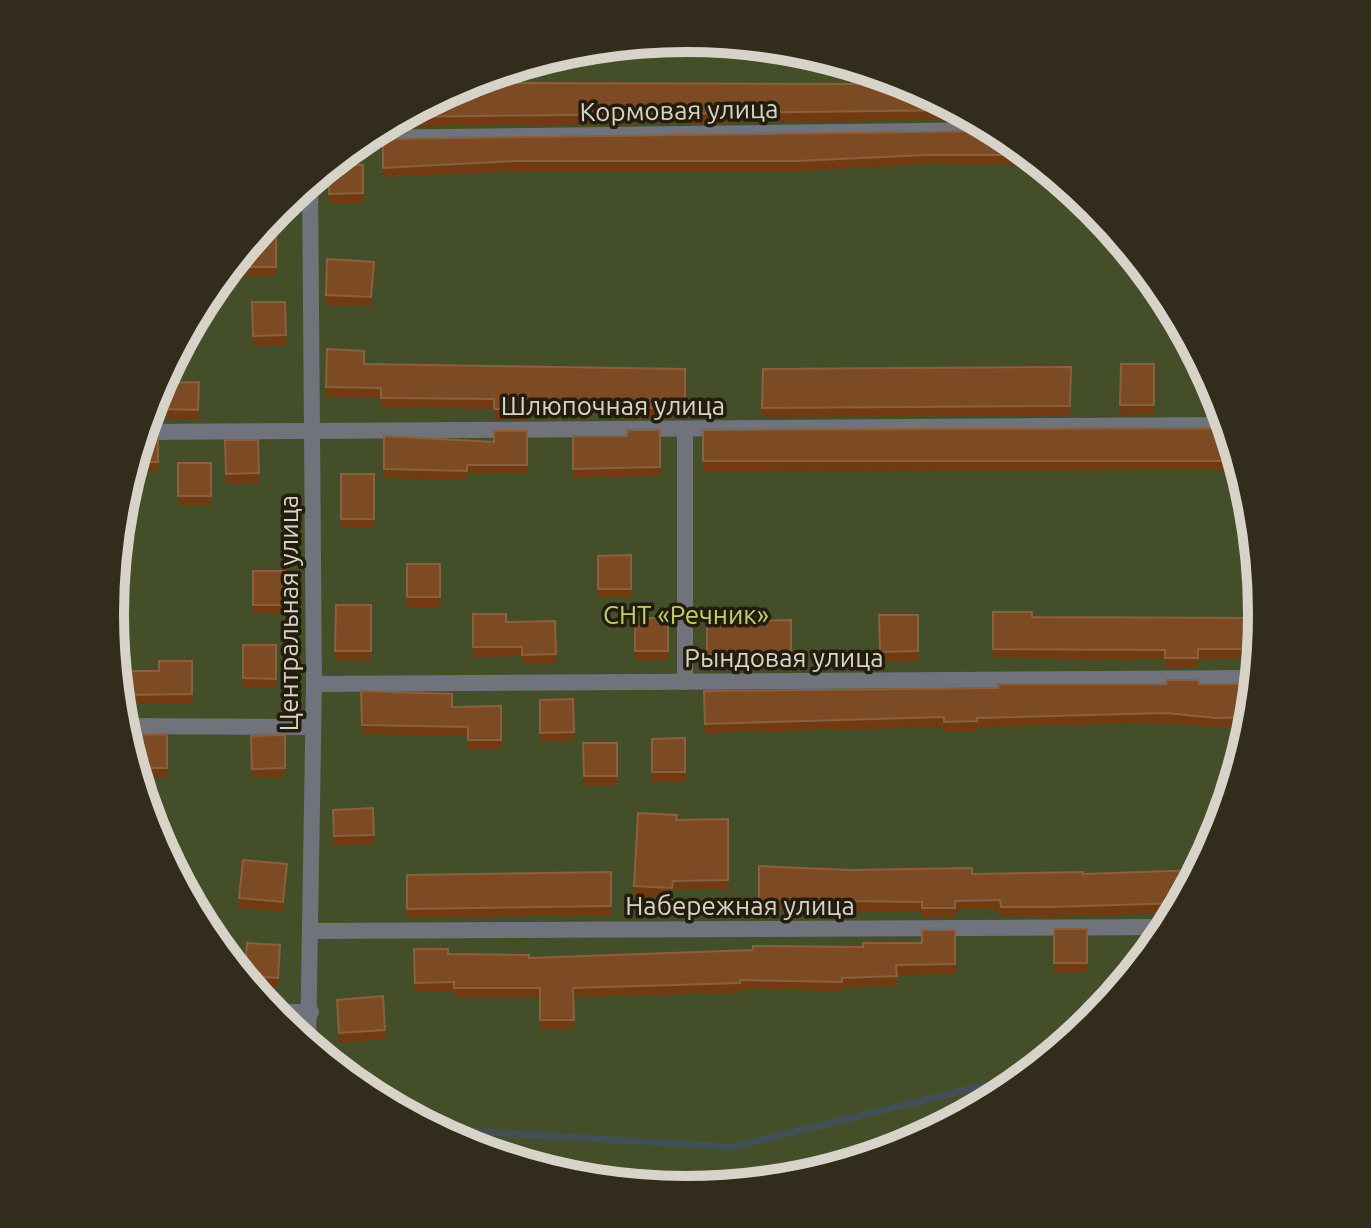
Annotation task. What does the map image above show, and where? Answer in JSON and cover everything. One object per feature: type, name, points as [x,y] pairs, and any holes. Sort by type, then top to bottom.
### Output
[{"type":"street","name":"Кормовая улица","points":[[388,138],[971,130]]},
{"type":"street","name":"Центральная улица","points":[[309,1031],[311,727],[314,684],[310,196]]},
{"type":"street","name":"Шлюпочная улица","points":[[153,432],[1215,425]]},
{"type":"street","points":[[685,430],[685,682]]},
{"type":"street","name":"Рындовая улица","points":[[314,684],[1244,678]]},
{"type":"street","points":[[135,726],[311,727]]},
{"type":"street","name":"Набережная улица","points":[[312,931],[1152,927]]},
{"type":"street","points":[[289,1012],[311,1012]]},
{"type":"green space","name":"СНТ «Речник»","points":[[649,53],[722,53],[759,57],[831,71],[866,82],[901,95],[966,127],[1028,168],[1056,191],[1108,243],[1131,272],[1153,302],[1190,365],[1218,433],[1228,469],[1237,504],[1248,614],[1243,687],[1237,724],[1218,795],[1190,863],[1172,895],[1153,926],[1108,985],[1028,1060],[934,1118],[831,1157],[722,1175],[649,1175],[612,1171],[540,1157],[505,1146],[404,1101],[315,1037],[263,985],[240,956],[218,926],[181,863],[153,795],[143,759],[134,724],[125,651],[128,541],[134,504],[153,433],[181,365],[199,333],[218,302],[263,243],[343,168],[437,110],[540,71]]},
{"type":"building","points":[[502,83],[871,84],[935,110],[424,117]]},
{"type":"building","points":[[973,131],[1009,155],[797,161],[517,161],[383,168],[383,141]]},
{"type":"building","points":[[347,165],[363,165],[363,193],[329,194],[329,180]]},
{"type":"building","points":[[272,234],[276,234],[276,267],[244,267]]},
{"type":"building","points":[[327,259],[374,262],[371,297],[326,295]]},
{"type":"building","points":[[252,302],[285,302],[286,335],[253,336]]},
{"type":"building","points":[[327,349],[364,351],[364,364],[685,369],[685,402],[660,402],[660,408],[627,408],[627,402],[527,400],[527,409],[494,409],[494,399],[381,398],[381,388],[326,387]]},
{"type":"building","points":[[1121,364],[1154,364],[1154,405],[1120,405]]},
{"type":"building","points":[[1071,367],[1070,406],[762,408],[763,369]]},
{"type":"building","points":[[199,382],[198,410],[162,409],[173,383]]},
{"type":"building","points":[[1216,428],[1226,461],[703,461],[703,430]]},
{"type":"building","points":[[627,430],[660,430],[660,467],[573,469],[573,436],[627,436]]},
{"type":"building","points":[[494,431],[527,431],[527,465],[467,465],[467,471],[384,469],[384,436],[494,442]]},
{"type":"building","points":[[153,433],[158,433],[158,462],[145,462]]},
{"type":"building","points":[[225,440],[258,440],[259,473],[226,474]]},
{"type":"building","points":[[178,463],[211,463],[211,496],[178,496]]},
{"type":"building","points":[[341,474],[374,474],[374,519],[341,519]]},
{"type":"building","points":[[631,555],[631,589],[598,589],[598,556]]},
{"type":"building","points":[[407,564],[440,564],[440,597],[407,597]]},
{"type":"building","points":[[253,571],[286,571],[286,605],[253,605]]},
{"type":"building","points":[[336,605],[371,605],[371,651],[335,651]]},
{"type":"building","points":[[993,612],[1032,612],[1032,617],[1248,618],[1246,649],[1198,649],[1198,658],[1165,658],[1165,650],[993,649]]},
{"type":"building","points":[[473,614],[506,614],[506,622],[555,621],[556,654],[522,655],[522,647],[473,647]]},
{"type":"building","points":[[879,615],[918,615],[918,651],[880,652]]},
{"type":"building","points":[[635,618],[668,618],[668,651],[635,651]]},
{"type":"building","points":[[791,620],[791,654],[707,655],[707,622]]},
{"type":"building","points":[[243,645],[276,645],[276,679],[243,678]]},
{"type":"building","points":[[159,661],[192,661],[192,694],[129,695],[127,671],[159,671]]},
{"type":"building","points":[[1166,680],[1198,680],[1199,684],[1243,684],[1238,717],[1166,713],[977,718],[977,721],[944,722],[944,717],[705,724],[704,691],[998,688],[998,684],[1166,684]]},
{"type":"building","points":[[361,691],[452,694],[452,707],[501,706],[501,740],[468,740],[468,727],[362,725]]},
{"type":"building","points":[[573,699],[574,732],[540,733],[540,700]]},
{"type":"building","points":[[167,734],[167,768],[146,768],[137,735]]},
{"type":"building","points":[[285,735],[285,768],[252,769],[251,736]]},
{"type":"building","points":[[685,738],[685,772],[652,772],[652,739]]},
{"type":"building","points":[[583,743],[617,743],[617,776],[584,776]]},
{"type":"building","points":[[373,808],[374,835],[334,836],[333,810]]},
{"type":"building","points":[[638,813],[677,815],[676,820],[728,819],[728,880],[673,881],[672,888],[634,886]]},
{"type":"building","points":[[243,860],[287,864],[283,902],[239,898]]},
{"type":"building","points":[[759,866],[849,870],[972,868],[972,874],[1186,870],[1167,903],[1001,907],[1000,900],[955,901],[955,908],[922,908],[922,902],[759,900]]},
{"type":"building","points":[[611,872],[611,906],[407,909],[407,875]]},
{"type":"building","points":[[1054,929],[1087,929],[1087,963],[1054,963]]},
{"type":"building","points":[[922,930],[955,930],[955,964],[896,965],[897,976],[842,978],[842,982],[740,980],[740,983],[573,988],[574,1020],[540,1020],[540,988],[454,988],[454,982],[415,983],[414,949],[448,949],[448,954],[529,955],[529,958],[753,950],[753,946],[863,947],[863,943],[922,943]]},
{"type":"building","points":[[247,943],[280,945],[278,978],[256,977],[246,963]]},
{"type":"building","points":[[383,996],[385,1030],[339,1033],[337,1000]]},
{"type":"waterway","points":[[466,1131],[732,1147],[995,1083]]}]
